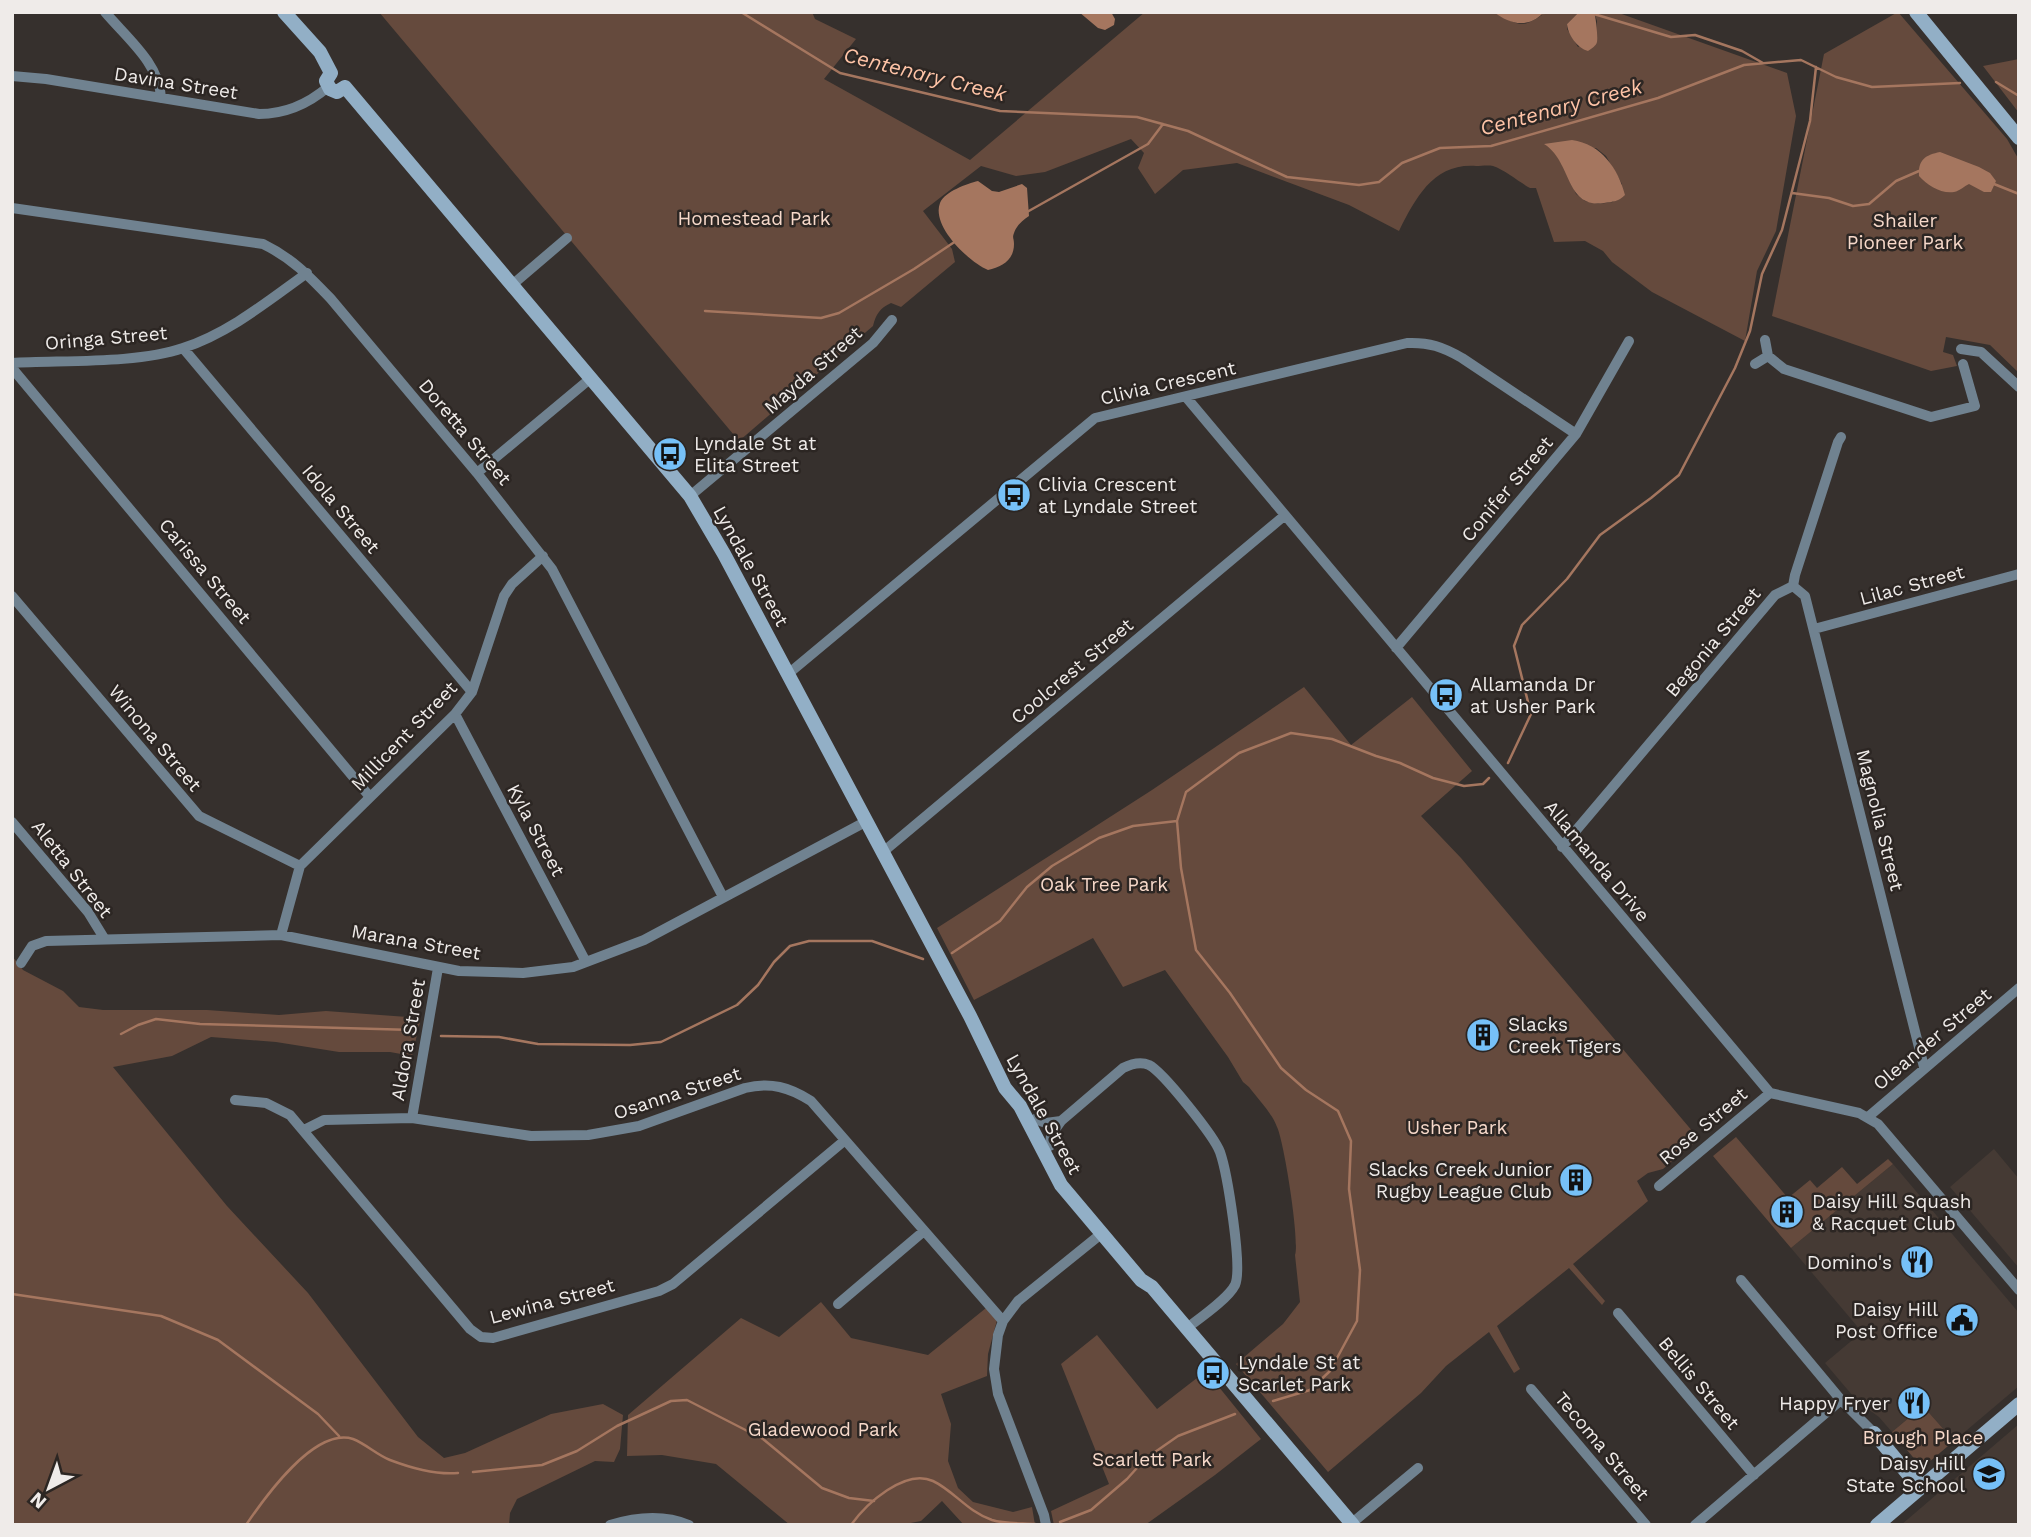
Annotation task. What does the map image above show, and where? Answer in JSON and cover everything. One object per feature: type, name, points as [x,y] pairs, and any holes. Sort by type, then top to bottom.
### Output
[{"type":"street","points":[[105,12],[151,67],[159,82],[161,98]]},
{"type":"street","points":[[284,12],[320,52],[329,80]]},
{"type":"street","points":[[1916,12],[2019,138]]},
{"type":"street","name":"Lyndale Street","points":[[329,80],[337,72],[343,74],[345,87],[690,496],[724,554],[867,821],[1006,1088],[1030,1123],[1054,1174],[1105,1230]]},
{"type":"street","name":"Davina Street","points":[[12,76],[271,114],[302,105],[329,80]]},
{"type":"street","name":"Doretta Street","points":[[12,208],[263,244],[286,255],[307,273],[477,473],[543,556],[723,897]]},
{"type":"street","points":[[512,285],[567,239]]},
{"type":"street","name":"Oringa Street","points":[[12,363],[141,356],[183,348],[238,322],[307,273]]},
{"type":"street","name":"Mayda Street","points":[[690,496],[873,343],[892,320]]},
{"type":"street","points":[[1765,340],[1768,356],[1784,369],[1931,417],[1975,406],[1963,364]]},
{"type":"street","name":"Conifer Street","points":[[1396,648],[1576,434],[1629,341]]},
{"type":"street","name":"Clivia Crescent","points":[[788,674],[1088,423],[1110,414],[1407,344],[1426,342],[1444,347],[1462,358],[1576,434]]},
{"type":"street","name":"Idola Street","points":[[183,348],[472,692]]},
{"type":"street","points":[[1961,349],[1980,352],[2019,387]]},
{"type":"street","points":[[1755,364],[1768,356]]},
{"type":"street","name":"Carissa Street","points":[[12,368],[370,797]]},
{"type":"street","points":[[477,473],[591,378]]},
{"type":"street","name":"Allamanda Drive","points":[[1186,397],[1770,1093]]},
{"type":"street","points":[[1793,586],[1794,575],[1841,437]]},
{"type":"street","name":"Coolcrest Street","points":[[883,852],[1284,516]]},
{"type":"street","name":"Millicent Street","points":[[281,934],[300,866],[455,714],[472,692],[504,596],[512,584],[543,556]]},
{"type":"street","name":"Lilac Street","points":[[1814,629],[2019,574]]},
{"type":"street","name":"Magnolia Street","points":[[1793,586],[1805,596],[1814,629],[1924,1068]]},
{"type":"street","name":"Begonia Street","points":[[1562,847],[1775,595],[1793,586]]},
{"type":"street","name":"Winona Street","points":[[12,596],[199,816],[300,866]]},
{"type":"street","name":"Kyla Street","points":[[455,714],[586,962]]},
{"type":"street","name":"Marana Street","points":[[21,964],[32,946],[46,941],[281,934],[459,971],[523,973],[573,967],[644,940],[867,821]]},
{"type":"street","name":"Aletta Street","points":[[12,822],[88,912],[104,938]]},
{"type":"street","name":"Aldora Street","points":[[412,1118],[438,968]]},
{"type":"street","name":"Oleander Street","points":[[1868,1117],[2019,988]]},
{"type":"street","name":"Lyndale Street","points":[[970,1016],[1035,1119],[1063,1172],[1141,1280],[1152,1287],[1352,1524]]},
{"type":"street","points":[[1050,1146],[1051,1135],[1061,1121],[1123,1068],[1134,1063],[1147,1064],[1158,1072],[1214,1140],[1225,1169],[1239,1273],[1232,1291],[1187,1328]]},
{"type":"street","name":"Osanna Street","points":[[304,1130],[324,1120],[412,1118],[531,1136],[588,1135],[639,1126],[745,1088],[761,1084],[778,1086],[795,1091],[811,1101],[1003,1321]]},
{"type":"street","points":[[1770,1093],[1837,1107],[1868,1117],[1878,1124],[2019,1290]]},
{"type":"street","name":"Rose Street","points":[[1659,1186],[1770,1093]]},
{"type":"street","name":"Lewina Street","points":[[235,1100],[266,1103],[290,1115],[470,1329],[481,1337],[493,1338],[659,1291],[673,1284],[845,1141]]},
{"type":"street","points":[[1035,1119],[1046,1123],[1061,1121]]},
{"type":"street","points":[[1046,1525],[998,1394],[994,1369],[999,1335],[1003,1321],[1018,1301],[1105,1230]]},
{"type":"street","points":[[838,1304],[924,1231]]},
{"type":"street","points":[[1741,1280],[1841,1400],[1922,1486]]},
{"type":"street","name":"Bellis Street","points":[[1618,1313],[1754,1475]]},
{"type":"street","name":"Tecoma Street","points":[[1531,1389],[1646,1525]]},
{"type":"street","points":[[1695,1525],[1841,1400]]},
{"type":"street","points":[[1877,1525],[2019,1404]]},
{"type":"street","points":[[1352,1524],[1418,1468]]},
{"type":"street","points":[[610,1525],[652,1517],[689,1525]]},
{"type":"shaded area","points":[[1079,12],[1111,12],[1115,19],[1114,25],[1105,30],[1098,28]]},
{"type":"shaded area","points":[[1494,12],[1543,13],[1531,21],[1518,23]]},
{"type":"shaded area","points":[[1579,12],[1594,12],[1595,15],[1597,42],[1588,51],[1571,37],[1567,24]]},
{"type":"shaded area","points":[[1572,140],[1592,146],[1607,159],[1618,176],[1625,195],[1616,201],[1604,203],[1591,203],[1582,199],[1560,161],[1544,144]]},
{"type":"shaded area","points":[[1940,152],[1990,173],[1996,181],[1991,192],[1984,192],[1969,184],[1956,191],[1944,192],[1926,183],[1919,176],[1921,162]]},
{"type":"shaded area","points":[[978,181],[992,191],[999,192],[1022,184],[1027,188],[1029,216],[1015,230],[1012,254],[1002,265],[988,270],[953,242],[941,222],[939,212],[940,203],[946,195]]},
{"type":"shaded area","points":[[1994,1149],[2019,1179],[2019,1268],[1950,1187]]},
{"type":"shaded area","points":[[1893,1164],[2019,1313],[2019,1386],[1954,1441],[1923,1406],[1892,1432],[1879,1417],[1858,1402],[1825,1363],[1862,1332],[1791,1248]]},
{"type":"shaded area","name":"Daisy Hill State School","points":[[2019,1424],[2019,1525],[1901,1525]]},
{"type":"green space","name":"Homestead Park","points":[[379,12],[812,12],[815,19],[856,39],[824,79],[970,160],[1145,12],[1494,12],[1522,24],[1542,15],[1542,12],[1579,12],[1567,24],[1567,29],[1578,47],[1596,37],[1597,21],[1594,12],[1616,12],[1787,73],[1796,116],[1776,231],[1757,271],[1745,341],[1652,292],[1612,262],[1603,251],[1585,241],[1554,242],[1536,188],[1530,188],[1493,166],[1461,167],[1438,176],[1412,206],[1399,231],[1349,205],[1237,163],[1183,170],[1155,194],[1138,168],[1144,153],[1131,139],[1045,172],[1016,176],[981,166],[923,211],[952,249],[955,262],[901,307],[891,303],[884,307],[873,326],[739,441]],"holes":[[[1596,148],[1606,156],[1622,184],[1613,202],[1598,204],[1585,201],[1576,194],[1566,170],[1553,150]]]},
{"type":"green space","name":"Shailer Pioneer Park","points":[[1898,12],[2007,139],[2019,160],[2019,373],[1990,345],[1946,337],[1943,352],[1953,355],[1957,366],[1931,371],[1772,316],[1824,54]]},
{"type":"green space","points":[[2019,59],[2019,113],[1983,66]]},
{"type":"green space","name":"Usher Park","points":[[1304,687],[1351,745],[1412,697],[1472,771],[1421,816],[1461,858],[1699,1139],[1663,1169],[1648,1173],[1637,1181],[1648,1201],[1573,1264],[1605,1301],[1602,1305],[1569,1268],[1497,1326],[1520,1369],[1514,1373],[1489,1332],[1446,1366],[1421,1393],[1328,1472],[1236,1364],[1283,1324],[1300,1302],[1287,1170],[1280,1136],[1268,1111],[1243,1082],[1165,970],[1123,987],[1093,938],[974,1000],[937,928],[1152,790]]},
{"type":"green space","points":[[12,956],[23,970],[63,991],[79,1007],[103,1010],[207,1010],[279,1015],[326,1011],[421,1018],[412,1056],[390,1052],[339,1052],[276,1042],[211,1037],[172,1056],[113,1067],[227,1206],[308,1293],[418,1437],[444,1458],[465,1453],[551,1414],[603,1404],[623,1415],[620,1449],[614,1462],[595,1461],[517,1499],[510,1513],[509,1525],[12,1525]]},
{"type":"green space","points":[[1736,1137],[1788,1198],[1810,1180],[1817,1188],[1842,1167],[1857,1184],[1888,1159],[1893,1164],[1791,1248],[1713,1156]]},
{"type":"green space","name":"Gladewood Park","points":[[821,1302],[851,1338],[928,1355],[986,1308],[997,1320],[988,1354],[987,1376],[941,1394],[951,1424],[948,1461],[958,1488],[973,1502],[1013,1512],[1032,1507],[1035,1525],[964,1525],[942,1501],[921,1521],[900,1525],[790,1525],[716,1464],[662,1455],[627,1456],[628,1415],[741,1318],[779,1337]]},
{"type":"green space","name":"Scarlett Park","points":[[1097,1335],[1157,1409],[1206,1371],[1261,1439],[1145,1525],[1054,1525],[1051,1511],[1109,1484],[1061,1364]]},
{"type":"green space","name":"Brough Place","points":[[1923,1406],[1954,1441],[1922,1468],[1892,1432]]},
{"type":"waterway","name":"Centenary Creek","points":[[741,12],[840,73],[1000,111],[1137,117],[1188,131],[1287,177],[1359,185],[1379,182],[1402,163],[1440,148],[1491,146],[1658,98],[1744,65],[1801,60],[1836,77],[1872,87],[1960,83]]},
{"type":"waterway","points":[[1541,13],[1559,12]]},
{"type":"waterway","points":[[1563,12],[1580,13]]},
{"type":"waterway","points":[[1594,14],[1671,37],[1695,35],[1742,51],[1763,63]]},
{"type":"waterway","points":[[1508,763],[1531,714],[1514,646],[1522,625],[1567,579],[1600,535],[1679,475],[1735,368],[1750,331],[1762,274],[1782,230],[1810,121],[1816,67]]},
{"type":"waterway","name":"Centenary Creek","points":[[1996,82],[2019,96]]},
{"type":"waterway","points":[[1027,212],[1148,144],[1163,124]]},
{"type":"waterway","points":[[1792,193],[1829,198],[1853,206],[1869,204],[1896,181],[1919,171]]},
{"type":"waterway","points":[[1994,184],[2019,194]]},
{"type":"waterway","points":[[705,311],[821,318],[839,313],[956,241]]},
{"type":"waterway","points":[[1273,1401],[1310,1390],[1330,1371],[1357,1321],[1360,1270],[1349,1189],[1351,1141],[1338,1111],[1306,1090],[1281,1068],[1230,993],[1196,950],[1181,868],[1177,821],[1186,792],[1239,753],[1291,733],[1332,739],[1400,763],[1433,778],[1464,786],[1483,784],[1489,778]]},
{"type":"waterway","points":[[952,953],[1000,921],[1027,887],[1052,866],[1099,838],[1133,826],[1177,821]]},
{"type":"waterway","points":[[441,1036],[499,1037],[538,1044],[630,1045],[661,1042],[737,1005],[758,985],[774,962],[790,946],[809,941],[872,941],[923,959]]},
{"type":"waterway","points":[[121,1034],[156,1019],[200,1024],[413,1030]]},
{"type":"waterway","points":[[12,1294],[161,1316],[218,1340],[318,1414],[339,1436]]},
{"type":"waterway","points":[[473,1472],[542,1465],[577,1451],[617,1426],[671,1401],[687,1400],[763,1439],[822,1488],[849,1498],[874,1501]]},
{"type":"waterway","points":[[1060,1522],[1091,1510],[1127,1479],[1145,1459],[1178,1436],[1235,1414]]},
{"type":"waterway","points":[[246,1525],[292,1467],[323,1443],[338,1438],[353,1439],[385,1458],[407,1466],[433,1472],[458,1473]]},
{"type":"waterway","points":[[851,1525],[866,1507],[887,1490],[910,1479],[922,1478],[941,1485],[976,1512],[992,1520],[1035,1524]]},
{"type":"place","name":"Lyndale St at Elita Street","points":[[670,454]]},
{"type":"place","name":"Clivia Crescent at Lyndale Street","points":[[1014,495]]},
{"type":"place","name":"Allamanda Dr at Usher Park","points":[[1446,695]]},
{"type":"place","name":"Slacks Creek Tigers","points":[[1483,1035]]},
{"type":"place","name":"Slacks Creek Junior Rugby League Club","points":[[1576,1180]]},
{"type":"place","name":"Daisy Hill Squash & Racquet Club","points":[[1787,1212]]},
{"type":"place","name":"Domino's","points":[[1917,1262]]},
{"type":"place","name":"Daisy Hill Post Office","points":[[1962,1320]]},
{"type":"place","name":"Lyndale St at Scarlet Park","points":[[1213,1373]]},
{"type":"place","name":"Happy Fryer","points":[[1914,1403]]},
{"type":"place","name":"Daisy Hill State School","points":[[1989,1474]]},
{"type":"park label","name":"Oak Tree Park","points":[[1104,884]]}]
